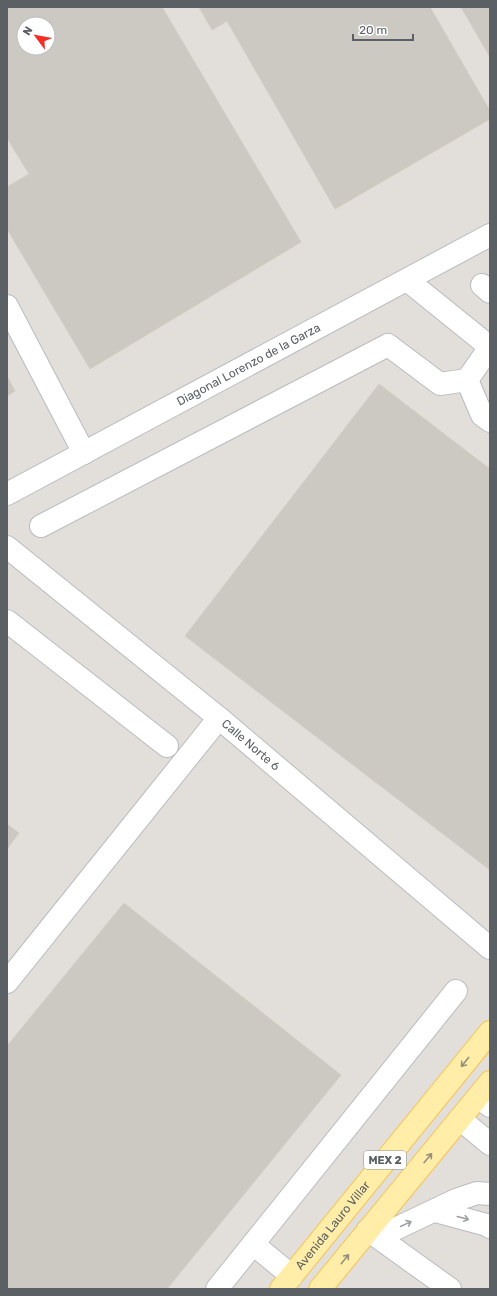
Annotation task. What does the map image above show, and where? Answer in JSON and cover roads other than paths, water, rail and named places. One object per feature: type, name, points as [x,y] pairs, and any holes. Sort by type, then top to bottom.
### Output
[{"type":"main road","name":"Avenida Lauro Villar","points":[[287,1283],[490,1032]]},
{"type":"main road","name":"MEX 2","points":[[320,1289],[460,1119],[486,1095]]},
{"type":"main road","points":[[344,1211],[368,1230]]},
{"type":"street","name":"Diagonal Lorenzo de la Garza","points":[[7,494],[490,235]]},
{"type":"street","points":[[41,526],[388,344],[440,384],[467,380],[490,347],[407,280]]},
{"type":"street","points":[[7,306],[84,453]]},
{"type":"street","points":[[467,380],[482,415],[490,421]]},
{"type":"street","name":"Calle Norte 6","points":[[7,547],[219,718],[490,948]]},
{"type":"street","points":[[7,621],[167,746]]},
{"type":"street","points":[[7,982],[219,718]]},
{"type":"street","points":[[218,1289],[456,992]]},
{"type":"street","points":[[460,1119],[490,1144]]},
{"type":"street","points":[[368,1230],[393,1230],[456,1200],[477,1193],[490,1194]]},
{"type":"street","points":[[435,1211],[490,1227]]},
{"type":"street","points":[[368,1230],[450,1289]]},
{"type":"street","points":[[253,1244],[287,1283]]}]
